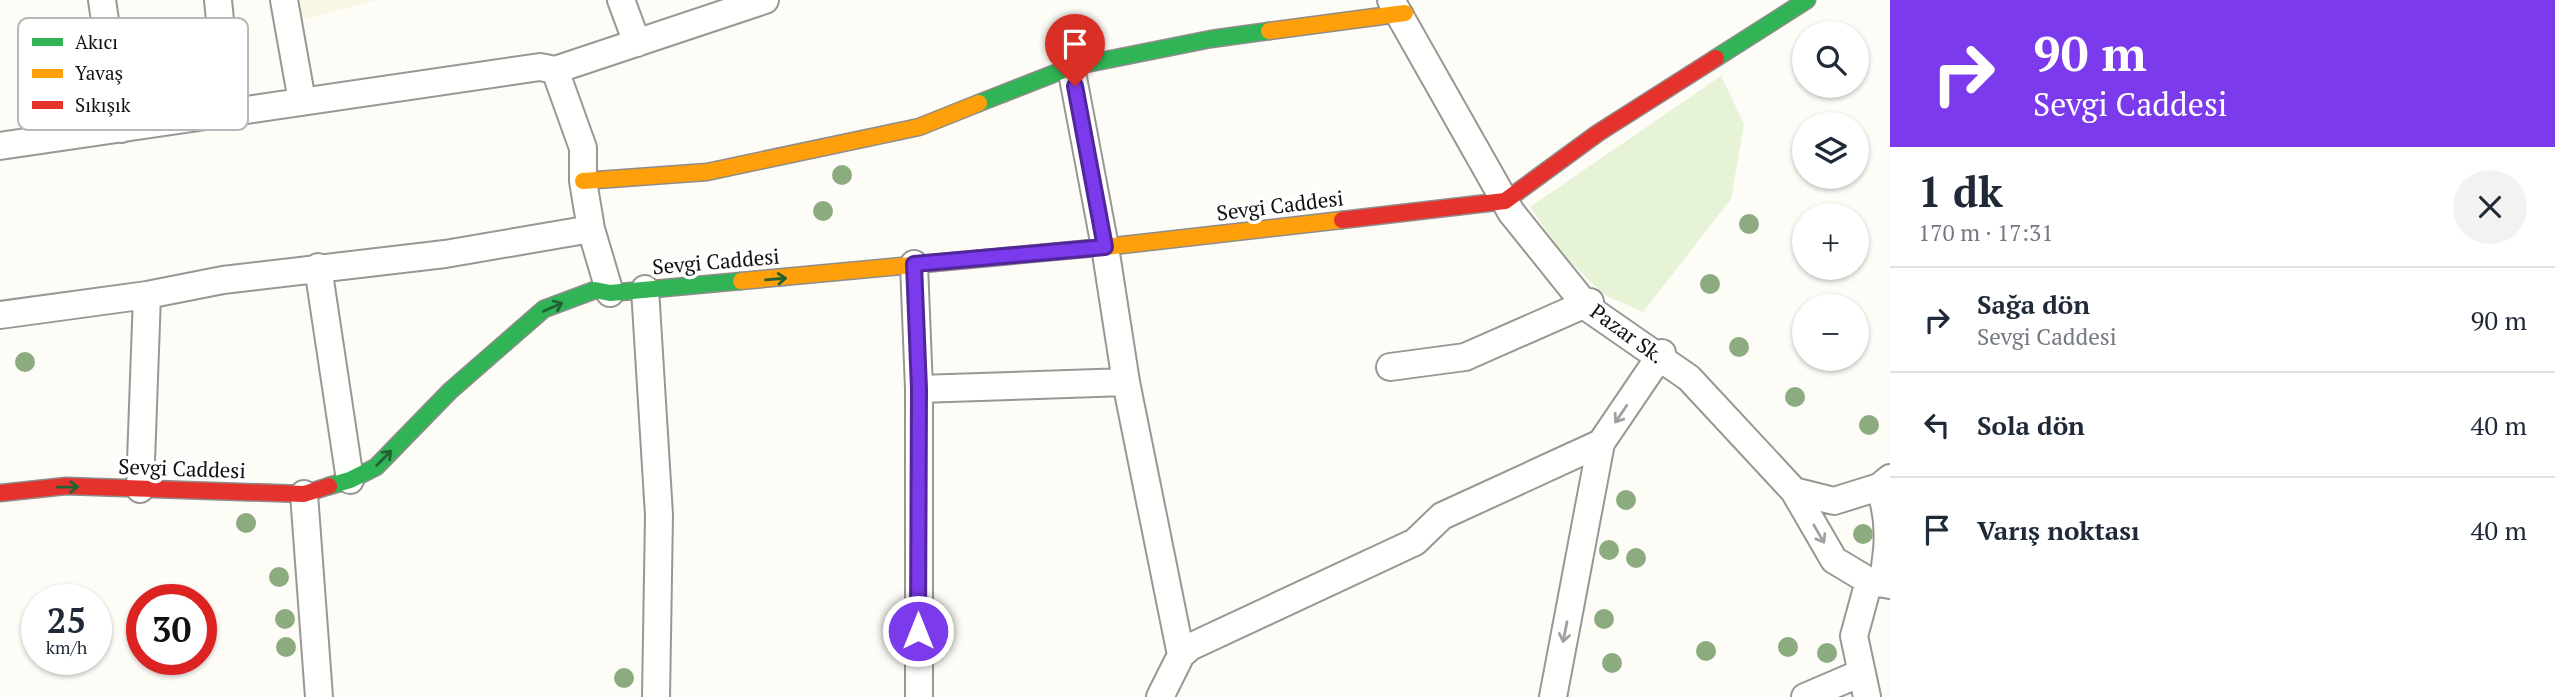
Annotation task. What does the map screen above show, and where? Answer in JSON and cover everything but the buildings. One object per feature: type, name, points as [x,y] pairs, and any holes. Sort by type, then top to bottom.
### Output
[{"type":"street","points":[[102,0],[105,18]]},
{"type":"street","points":[[218,0],[220,18]]},
{"type":"street","points":[[284,0],[302,102]]},
{"type":"street","points":[[621,0],[637,43]]},
{"type":"street","points":[[248,110],[540,67],[555,70],[765,0]]},
{"type":"street","points":[[1506,200],[1598,133],[1807,0]]},
{"type":"street","points":[[583,181],[707,172],[919,127],[1071,67],[1398,6]]},
{"type":"street","name":"Pazar Sk.","points":[[1398,6],[1511,212],[1587,303],[1661,355],[1689,379],[1798,492],[1834,560],[1881,583]]},
{"type":"street","points":[[1071,67],[1105,247],[1126,382],[1181,656]]},
{"type":"street","points":[[555,70],[583,148],[583,181],[591,229],[610,293]]},
{"type":"street","points":[[1,138],[108,130]]},
{"type":"street","name":"Sevgi Caddesi","points":[[0,493],[65,486],[304,494],[350,480],[376,467],[450,391],[544,309],[595,290],[610,293],[1105,247],[1506,200]]},
{"type":"street","points":[[0,316],[147,295],[223,280],[445,254],[591,229]]},
{"type":"street","points":[[914,264],[919,389],[919,697]]},
{"type":"street","points":[[318,267],[350,480]]},
{"type":"street","points":[[645,289],[659,515],[656,697]]},
{"type":"street","points":[[140,489],[147,295]]},
{"type":"street","points":[[1390,367],[1465,357],[1587,303]]},
{"type":"street","points":[[1553,697],[1601,443],[1661,355]]},
{"type":"street","points":[[919,389],[1126,382]]},
{"type":"street","points":[[1160,697],[1181,656],[1190,647],[1415,542],[1443,516],[1601,443]]},
{"type":"street","points":[[1798,492],[1834,501],[1885,483],[1888,521],[1887,550],[1881,583],[1854,636],[1864,685],[1805,697]]},
{"type":"street","points":[[304,494],[319,697]]},
{"type":"shaded area","points":[[295,0],[376,0],[297,21]]},
{"type":"green space","points":[[1721,76],[1744,124],[1731,199],[1643,312],[1604,295],[1561,252],[1530,207]]},
{"type":"traffic: fast","points":[[1716,58],[1807,0]]},
{"type":"traffic: fast","points":[[979,103],[1071,67],[1211,39],[1269,31]]},
{"type":"traffic: fast","points":[[329,486],[350,480],[376,467],[450,391],[544,309],[595,290],[610,293],[741,281]]},
{"type":"traffic: slow","points":[[1269,31],[1405,13]]},
{"type":"traffic: slow","points":[[583,181],[707,172],[919,127],[979,103]]},
{"type":"traffic: slow","points":[[741,281],[1105,247],[1342,220]]},
{"type":"traffic: jam","points":[[1342,220],[1505,201],[1598,133],[1716,58]]},
{"type":"traffic: jam","points":[[0,493],[66,486],[304,494],[329,486]]},
{"type":"route","points":[[918,631],[919,389],[914,264],[1105,247],[1075,86]]}]
